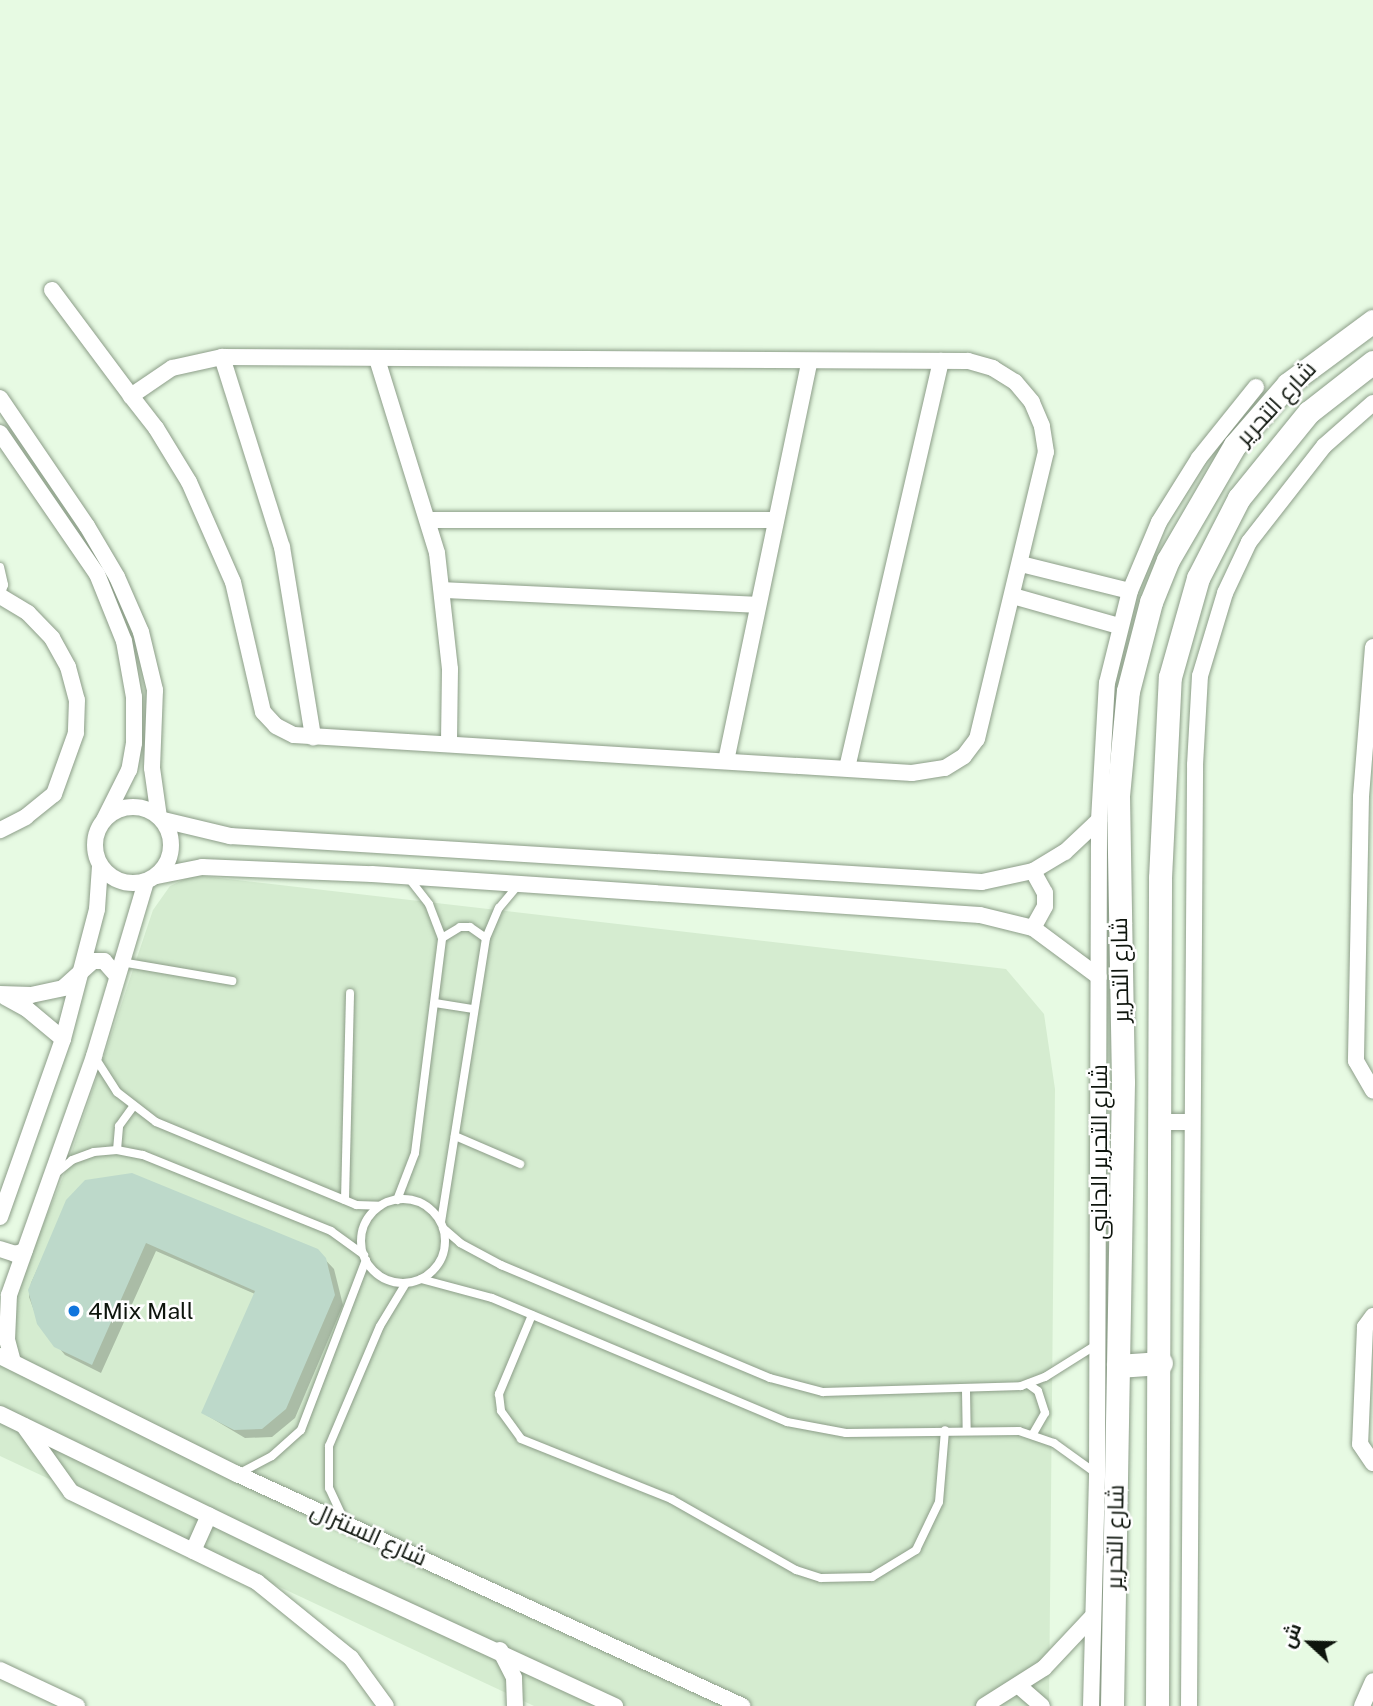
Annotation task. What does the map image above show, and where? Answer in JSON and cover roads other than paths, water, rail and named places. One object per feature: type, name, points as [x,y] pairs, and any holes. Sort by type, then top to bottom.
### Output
[{"type":"street","points":[[52,290],[131,396],[189,482],[212,528],[233,582],[263,712],[276,726],[313,737],[924,772],[946,768],[964,757],[977,739],[1044,465],[1042,426],[1032,402],[1004,375],[968,361],[809,363],[222,357],[172,368],[131,396]]},
{"type":"street","name":"شارع التحرير","points":[[1112,1706],[1105,1522],[1118,1366],[1112,1083],[1118,879],[1111,741],[1128,691],[1151,602],[1168,560],[1235,445],[1288,384],[1373,321]]},
{"type":"street","points":[[222,357],[259,463],[282,547],[313,737]]},
{"type":"street","points":[[377,359],[429,520],[443,590],[450,669],[449,744]]},
{"type":"street","points":[[848,768],[941,361]]},
{"type":"street","name":"شارع التحرير","points":[[1157,1706],[1161,1363],[1158,1122],[1163,765],[1170,677],[1183,619],[1218,534],[1239,498],[1309,412],[1373,362]]},
{"type":"street","points":[[726,761],[809,363]]},
{"type":"street","name":"شارع التحرير الجانبى","points":[[1091,1706],[1091,1618],[1105,1522],[1097,1474],[1097,1344],[1112,1083],[1099,977],[1099,820],[1111,741],[1119,626],[1130,591],[1178,489],[1256,387]]},
{"type":"street","points":[[0,398],[87,526],[141,632],[155,690],[152,768],[161,819],[172,843],[166,867],[152,879],[118,968],[94,1056],[55,1174],[25,1251],[6,1317],[7,1359]]},
{"type":"street","points":[[1189,1706],[1195,765],[1206,655],[1225,593],[1250,542],[1324,446],[1373,403]]},
{"type":"street","points":[[0,433],[97,574],[124,641],[134,697],[134,743],[129,770],[96,834],[100,866],[97,909],[63,1039],[0,1217]]},
{"type":"street","points":[[1214,479],[1239,498]]},
{"type":"street","points":[[429,520],[776,520]]},
{"type":"street","points":[[1021,564],[1130,591]]},
{"type":"street","points":[[443,590],[758,604]]},
{"type":"street","points":[[0,596],[29,613],[52,638],[68,667],[77,699],[76,733],[54,794],[26,817],[0,830]]},
{"type":"street","points":[[1013,596],[1119,626]]},
{"type":"street","points":[[1373,647],[1356,1061],[1373,1090]]},
{"type":"street","points":[[1163,765],[1195,765]]},
{"type":"street","points":[[104,820],[125,807],[138,807],[161,819],[230,836],[982,882],[1033,871],[1065,852],[1099,820]]},
{"type":"street","points":[[372,874],[373,845]]},
{"type":"street","points":[[100,866],[113,878],[129,884],[202,867],[408,876],[980,915],[1033,928],[1099,977]]},
{"type":"street","points":[[1033,871],[1045,893],[1041,918],[1033,928]]},
{"type":"street","points":[[822,904],[824,873]]},
{"type":"street","points":[[0,994],[47,993],[79,976],[93,961],[104,961],[118,968]]},
{"type":"street","points":[[0,994],[27,1009],[63,1039]]},
{"type":"street","points":[[1158,1122],[1192,1122]]},
{"type":"street","points":[[0,1249],[15,1254],[25,1251]]},
{"type":"street","points":[[1373,1316],[1365,1327],[1360,1444],[1373,1463]]},
{"type":"street","name":"شارع السنترال","points":[[7,1359],[237,1474],[742,1706]]},
{"type":"street","points":[[1118,1366],[1161,1363]]},
{"type":"street","points":[[0,1414],[615,1706]]},
{"type":"street","points":[[24,1426],[71,1492],[257,1582],[312,1622],[351,1658],[386,1706]]},
{"type":"street","points":[[193,1550],[209,1515]]},
{"type":"street","points":[[1157,1619],[1188,1615]]},
{"type":"street","points":[[984,1706],[1020,1687],[1091,1618]]},
{"type":"street","points":[[500,1650],[514,1678],[515,1706]]},
{"type":"street","points":[[0,1670],[77,1706]]},
{"type":"street","points":[[1362,1706],[1373,1681]]},
{"type":"street","points":[[1020,1687],[1042,1706]]},
{"type":"lane","points":[[0,567],[4,585],[0,596]]},
{"type":"lane","points":[[397,1200],[415,1153],[442,938],[429,904],[408,876]]},
{"type":"lane","points":[[421,1279],[442,1257],[442,1225],[486,938],[499,908],[520,883]]},
{"type":"lane","points":[[442,938],[450,931],[470,927],[486,938]]},
{"type":"lane","points":[[118,968],[232,981]]},
{"type":"lane","points":[[345,1200],[351,993]]},
{"type":"lane","points":[[435,1003],[474,1009]]},
{"type":"lane","points":[[94,1056],[133,1107],[156,1122],[345,1200],[380,1206],[397,1200],[427,1206],[460,1243],[501,1265],[796,1387],[850,1393],[966,1391],[1028,1384],[1097,1344]]},
{"type":"lane","points":[[117,1150],[119,1126],[133,1107]]},
{"type":"lane","points":[[455,1136],[520,1164]]},
{"type":"lane","points":[[55,1174],[72,1160],[117,1150],[143,1155],[331,1231],[365,1258],[378,1275],[406,1283],[421,1279],[458,1285],[787,1422],[846,1433],[967,1430],[1033,1434],[1097,1474]]},
{"type":"lane","points":[[237,1474],[272,1456],[301,1430],[365,1258],[362,1233],[380,1206]]},
{"type":"lane","points":[[347,1525],[329,1488],[329,1446],[380,1326],[406,1283]]},
{"type":"lane","points":[[532,1315],[499,1394],[501,1411],[521,1439],[671,1499],[796,1570],[821,1578],[872,1577],[916,1550],[939,1502],[945,1430]]},
{"type":"lane","points":[[1028,1384],[1038,1391],[1045,1413],[1033,1434]]},
{"type":"lane","points":[[966,1391],[967,1430]]},
{"type":"place","name":"4Mix Mall","points":[[74,1311]]}]
